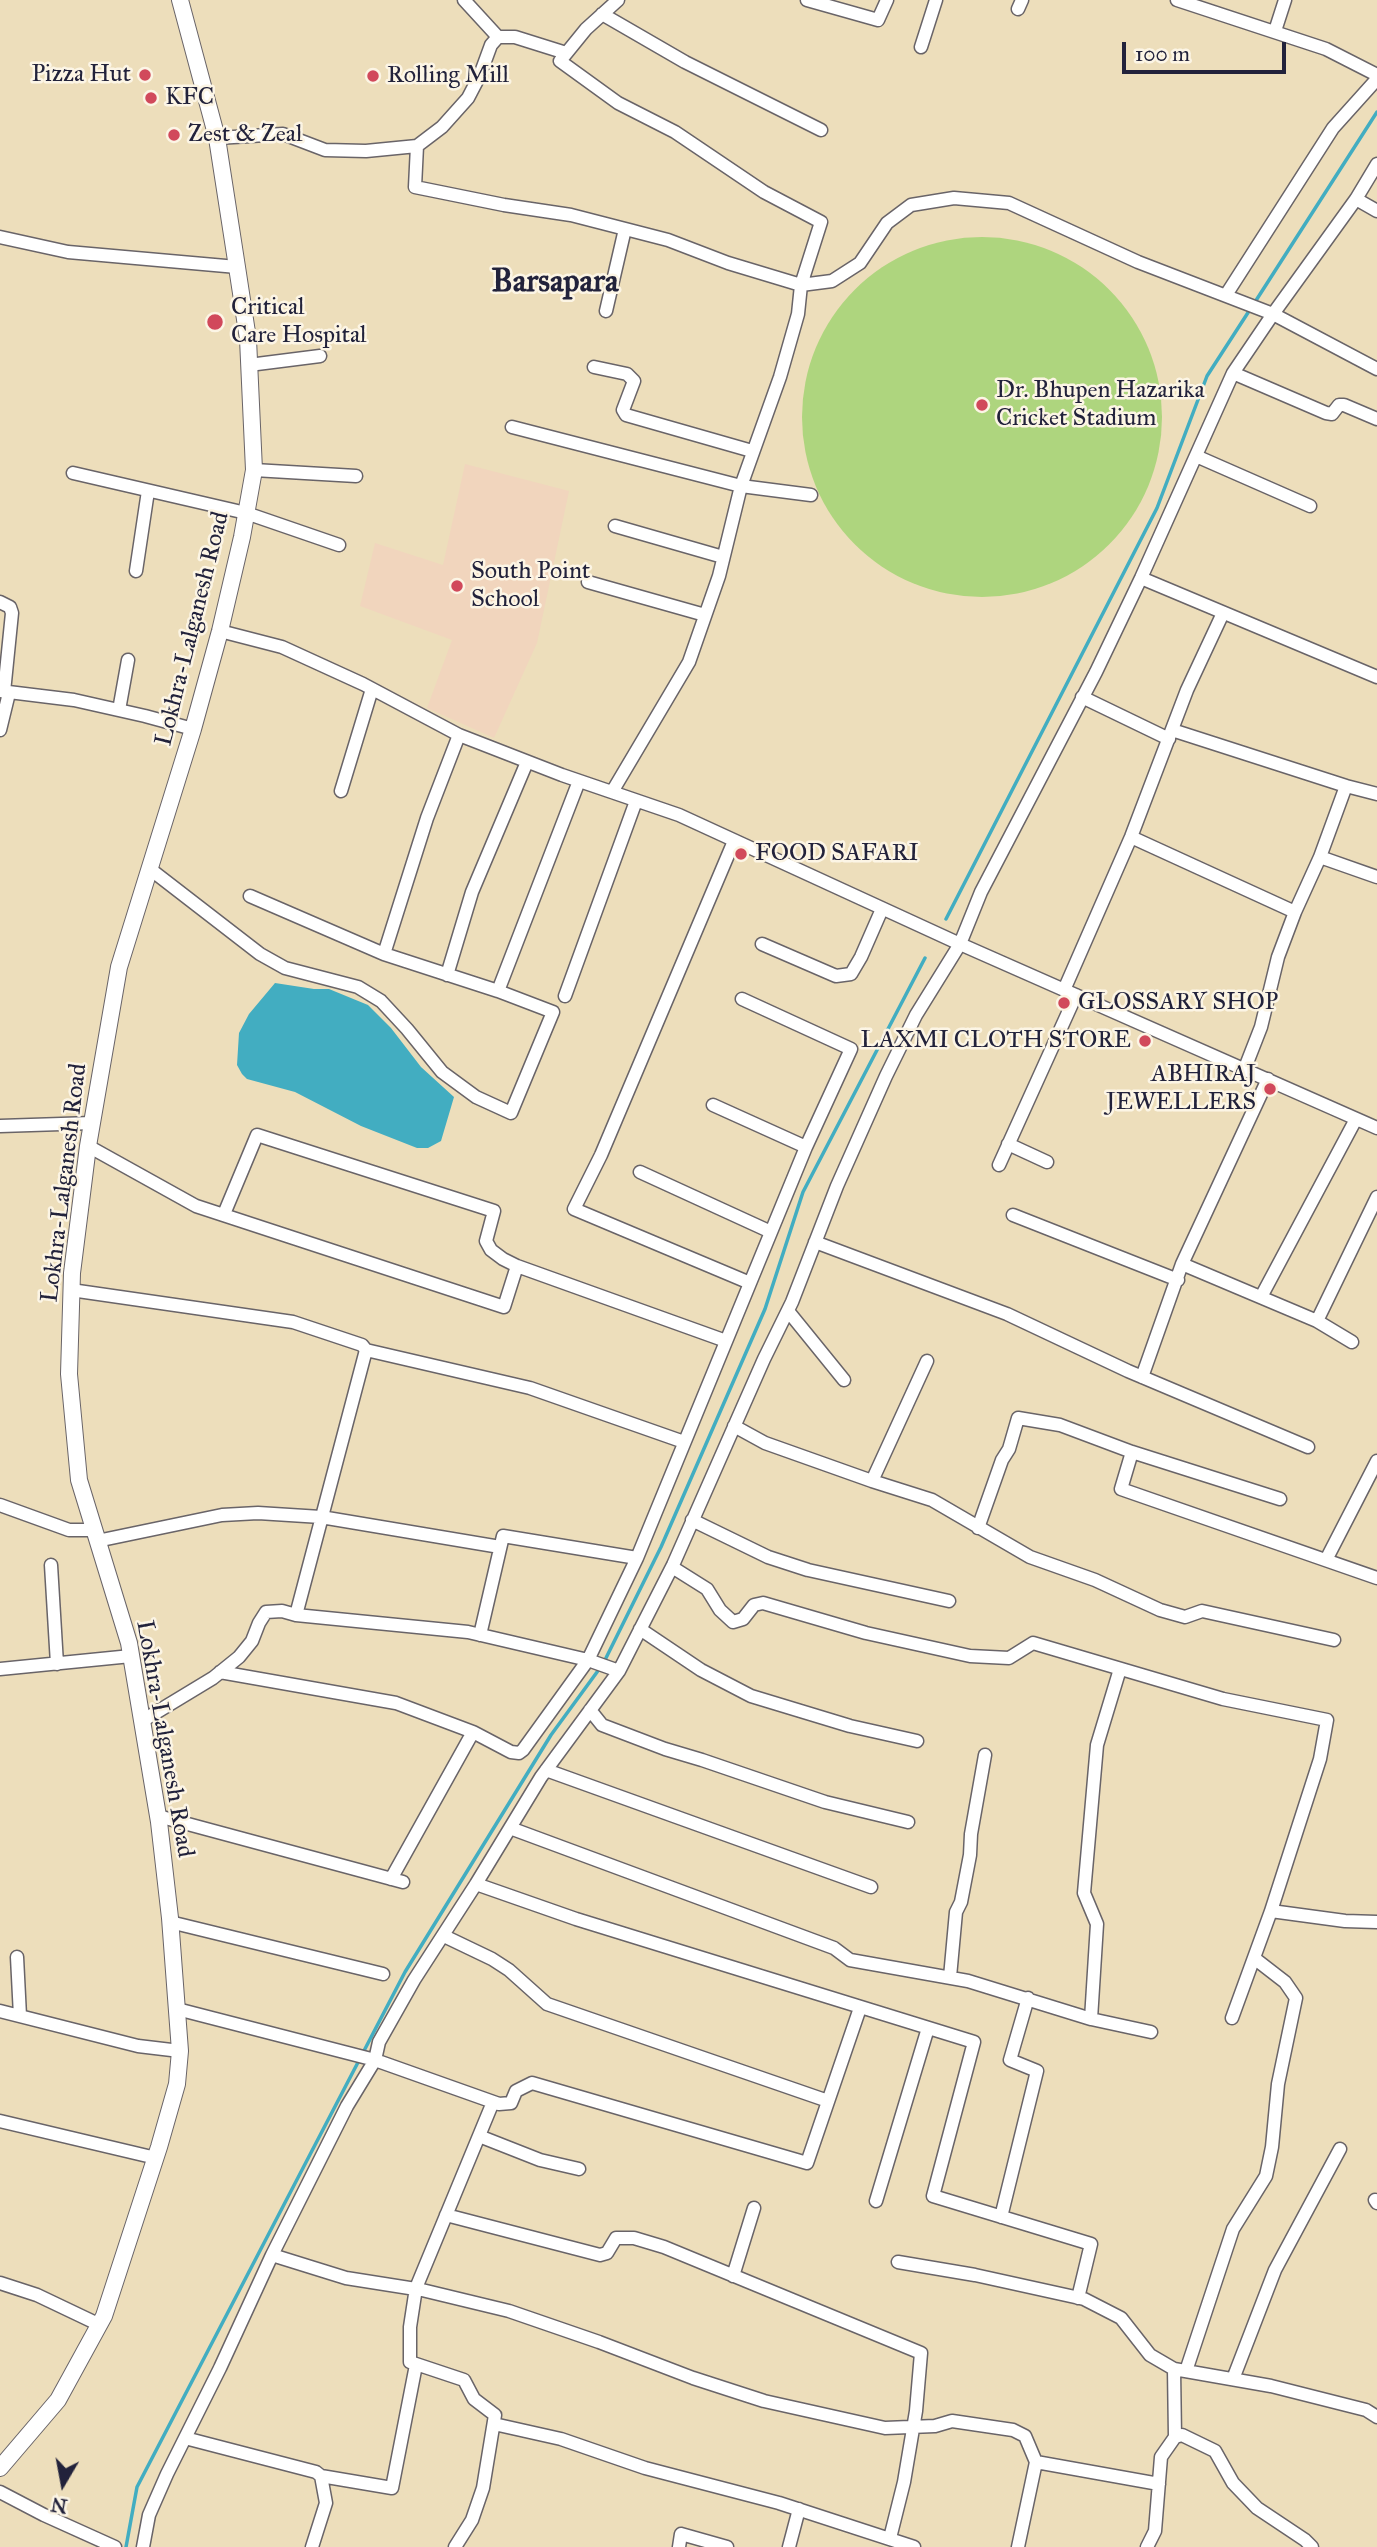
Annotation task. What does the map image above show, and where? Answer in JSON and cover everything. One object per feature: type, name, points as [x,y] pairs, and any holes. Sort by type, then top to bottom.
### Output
[{"type":"main road","name":"Lokhra-Lalganesh Road","points":[[0,2468],[58,2400],[100,2325],[156,2158],[177,2084],[180,2051],[158,1816],[131,1656],[79,1480],[69,1374],[71,1290],[88,1146],[119,967],[193,729],[220,631],[254,470],[248,339],[217,138],[180,0]]},
{"type":"street","points":[[464,0],[498,37],[515,37],[566,53]]},
{"type":"street","points":[[612,792],[688,665],[723,556],[752,451],[780,377],[798,314],[801,285],[821,222],[764,192],[675,132],[618,103],[560,61],[586,29],[618,0]]},
{"type":"street","points":[[807,0],[878,20],[887,0]]},
{"type":"street","points":[[921,47],[936,0]]},
{"type":"street","points":[[1177,0],[1326,49],[1377,77],[1333,128],[1226,295]]},
{"type":"street","points":[[1275,31],[1285,0]]},
{"type":"street","points":[[602,15],[685,62],[821,130]]},
{"type":"street","points":[[217,138],[283,134],[325,150],[366,151],[416,146],[442,127],[468,98],[491,45],[498,37]]},
{"type":"street","points":[[416,146],[415,187],[571,215],[668,240],[728,263],[801,285],[832,281],[860,263],[887,223],[911,205],[954,198],[1009,203],[1138,262],[1273,314],[1377,369]]},
{"type":"street","points":[[143,2547],[149,2515],[272,2255],[379,2042],[414,1980],[546,1770],[590,1710],[615,1670],[672,1567],[788,1311],[837,1186],[886,1076],[916,1015],[960,944],[981,892],[1141,578],[1233,373],[1356,199],[1377,164]]},
{"type":"street","points":[[1356,199],[1377,211]]},
{"type":"street","points":[[606,311],[625,229]]},
{"type":"street","points":[[0,237],[68,252],[237,267]]},
{"type":"street","points":[[249,365],[320,356]]},
{"type":"street","points":[[594,367],[627,374],[634,381],[623,411],[626,415],[752,451]]},
{"type":"street","points":[[1233,373],[1326,413],[1332,414],[1339,405],[1344,405],[1377,419]]},
{"type":"street","points":[[512,427],[741,486],[811,495]]},
{"type":"street","points":[[1196,456],[1310,506]]},
{"type":"street","points":[[254,470],[356,476]]},
{"type":"street","points":[[73,473],[246,513],[339,545]]},
{"type":"street","points":[[136,571],[148,491]]},
{"type":"street","points":[[615,526],[723,556]]},
{"type":"street","points":[[1141,578],[1377,677]]},
{"type":"street","points":[[589,582],[705,615]]},
{"type":"street","points":[[0,602],[11,608],[12,612],[0,730]]},
{"type":"street","points":[[999,1165],[1070,992],[1187,690],[1223,613]]},
{"type":"street","points":[[220,631],[282,647],[372,689],[459,735],[678,815],[960,944],[1377,1128]]},
{"type":"street","points":[[119,710],[128,660]]},
{"type":"street","points":[[341,791],[372,689]]},
{"type":"street","points":[[4,692],[74,700],[193,729]]},
{"type":"street","points":[[1082,697],[1170,735],[1377,794]]},
{"type":"street","points":[[384,954],[427,818],[459,735]]},
{"type":"street","points":[[447,975],[472,892],[527,762]]},
{"type":"street","points":[[498,991],[579,781]]},
{"type":"street","points":[[1245,1068],[1261,1027],[1275,967],[1346,786]]},
{"type":"street","points":[[565,996],[636,801]]},
{"type":"street","points":[[1131,837],[1295,912]]},
{"type":"street","points":[[734,841],[601,1155],[574,1209],[750,1283]]},
{"type":"street","points":[[1320,857],[1377,877]]},
{"type":"street","points":[[150,869],[268,959],[285,968],[358,987],[380,1001],[442,1072],[476,1097],[511,1113],[553,1012],[384,954],[250,896]]},
{"type":"street","points":[[762,944],[836,976],[851,974],[882,909]]},
{"type":"street","points":[[220,1672],[396,1703],[473,1732],[511,1752],[519,1753],[589,1661],[637,1558],[806,1147],[851,1049],[742,999]]},
{"type":"street","points":[[1142,1377],[1182,1264],[1268,1079]]},
{"type":"street","points":[[713,1105],[806,1147]]},
{"type":"street","points":[[1261,1297],[1356,1118]]},
{"type":"street","points":[[0,1126],[92,1123]]},
{"type":"street","points":[[224,1214],[257,1135],[494,1211],[486,1241],[491,1250],[517,1266],[726,1340]]},
{"type":"street","points":[[1008,1144],[1047,1162]]},
{"type":"street","points":[[88,1146],[196,1206],[504,1307],[517,1266]]},
{"type":"street","points":[[640,1172],[771,1231]]},
{"type":"street","points":[[1317,1321],[1377,1197]]},
{"type":"street","points":[[1013,1215],[1178,1280]]},
{"type":"street","points":[[815,1242],[1007,1314],[1142,1377],[1308,1447]]},
{"type":"street","points":[[1182,1264],[1317,1321],[1352,1342]]},
{"type":"street","points":[[71,1290],[293,1322],[362,1345],[366,1350],[530,1388],[684,1442]]},
{"type":"street","points":[[788,1311],[844,1380]]},
{"type":"street","points":[[296,1615],[366,1350]]},
{"type":"street","points":[[872,1482],[927,1361]]},
{"type":"street","points":[[978,1528],[1002,1460],[1009,1449],[1018,1418],[1060,1425],[1132,1452],[1280,1499]]},
{"type":"street","points":[[734,1426],[765,1443],[872,1482],[932,1500],[1030,1557],[1095,1580],[1160,1610],[1185,1617],[1202,1611],[1334,1640]]},
{"type":"street","points":[[1132,1452],[1121,1489],[1377,1578]]},
{"type":"street","points":[[1326,1560],[1377,1461]]},
{"type":"street","points":[[0,1506],[69,1530],[95,1536],[222,1515],[258,1513],[321,1517],[500,1547]]},
{"type":"street","points":[[692,1520],[768,1557],[808,1570],[949,1601]]},
{"type":"street","points":[[480,1635],[503,1536],[637,1558]]},
{"type":"street","points":[[51,1565],[58,1664]]},
{"type":"street","points":[[672,1567],[707,1589],[720,1611],[733,1622],[743,1619],[754,1605],[763,1603],[866,1633],[970,1656],[1009,1658],[1033,1643],[1223,1699],[1327,1720],[1320,1759],[1271,1911],[1232,2018]]},
{"type":"street","points":[[142,1721],[239,1657],[253,1641],[266,1612],[282,1611],[296,1615],[480,1635],[589,1661],[615,1670]]},
{"type":"street","points":[[640,1629],[701,1670],[751,1696],[838,1723],[917,1741]]},
{"type":"street","points":[[0,1669],[131,1656]]},
{"type":"street","points":[[1091,2019],[1097,1924],[1084,1893],[1097,1745],[1120,1669]]},
{"type":"street","points":[[590,1710],[602,1725],[664,1749],[825,1802],[908,1822]]},
{"type":"street","points":[[158,1816],[397,1881],[473,1732]]},
{"type":"street","points":[[950,1977],[956,1912],[961,1902],[970,1855],[971,1834],[985,1755]]},
{"type":"street","points":[[546,1770],[871,1887]]},
{"type":"street","points":[[510,1828],[834,1948],[850,1960],[950,1977],[1028,1998],[1091,2019],[1151,2032]]},
{"type":"street","points":[[476,1884],[576,1919],[974,2042],[933,2196],[1091,2244],[1078,2298]]},
{"type":"street","points":[[1271,1911],[1345,1921],[1377,1922]]},
{"type":"street","points":[[170,1922],[383,1974]]},
{"type":"street","points":[[443,1936],[509,1970],[547,2004],[828,2101]]},
{"type":"street","points":[[17,1957],[20,2015]]},
{"type":"street","points":[[1147,2547],[1155,2531],[1161,2457],[1175,2437],[1180,2370],[1233,2229],[1266,2176],[1272,2147],[1278,2084],[1296,1998],[1285,1982],[1254,1958]]},
{"type":"street","points":[[1001,2217],[1037,2071],[1010,2060],[1028,1998]]},
{"type":"street","points":[[177,2009],[372,2059],[499,2105],[512,2103],[516,2091],[532,2083],[807,2163],[860,2008]]},
{"type":"street","points":[[0,2011],[138,2046],[180,2051]]},
{"type":"street","points":[[876,2201],[928,2028]]},
{"type":"street","points":[[455,2547],[472,2520],[483,2488],[495,2415],[474,2399],[464,2380],[410,2362],[410,2327],[416,2288],[493,2102]]},
{"type":"street","points":[[0,2121],[156,2158]]},
{"type":"street","points":[[479,2136],[540,2160],[579,2169]]},
{"type":"street","points":[[1233,2379],[1275,2270],[1340,2149]]},
{"type":"street","points":[[733,2276],[754,2208]]},
{"type":"street","points":[[446,2215],[600,2255],[607,2253],[615,2238],[635,2238],[921,2353],[904,2482],[890,2538]]},
{"type":"street","points":[[272,2255],[346,2277],[416,2288],[509,2311],[764,2401],[885,2428],[935,2426],[952,2421],[1013,2430],[1025,2436],[1036,2462],[1018,2547]]},
{"type":"street","points":[[898,2262],[975,2274],[1078,2298],[1121,2318],[1150,2355],[1180,2370],[1271,2386],[1366,2410],[1377,2417]]},
{"type":"street","points":[[0,2283],[37,2295],[100,2325]]},
{"type":"street","points":[[185,2438],[316,2472],[321,2476],[392,2488],[416,2365]]},
{"type":"street","points":[[494,2424],[561,2439],[645,2468],[799,2510],[914,2547]]},
{"type":"street","points":[[1175,2437],[1182,2435],[1215,2451],[1233,2483],[1257,2508],[1312,2547]]},
{"type":"street","points":[[1036,2462],[1159,2484]]},
{"type":"street","points":[[312,2547],[326,2503],[321,2476]]},
{"type":"street","points":[[0,2492],[116,2547]]},
{"type":"street","points":[[789,2547],[799,2510]]},
{"type":"street","points":[[679,2547],[681,2534],[727,2547]]},
{"type":"shaded area","name":"South Point School","points":[[465,464],[569,491],[537,643],[494,738],[427,708],[452,640],[360,606],[375,543],[443,565]]},
{"type":"green space","name":"Dr. Bhupen Hazarika Cricket Stadium","points":[[982,237],[1017,241],[1051,251],[1082,268],[1109,290],[1131,317],[1148,348],[1158,382],[1162,417],[1158,452],[1148,486],[1131,517],[1109,544],[1082,566],[1051,583],[1017,593],[982,597],[947,593],[913,583],[882,566],[855,544],[833,517],[816,486],[806,452],[802,417],[806,382],[816,348],[833,317],[855,290],[882,268],[913,251],[947,241]]},
{"type":"water","points":[[275,983],[329,989],[368,1005],[391,1028],[421,1067],[454,1097],[441,1141],[428,1148],[417,1148],[361,1126],[295,1092],[247,1079],[237,1065],[239,1033],[249,1014]]},
{"type":"waterway","points":[[1255,302],[1377,112]]},
{"type":"waterway","points":[[946,919],[1157,508],[1207,376],[1251,308]]},
{"type":"waterway","points":[[604,1662],[661,1547],[765,1309],[803,1192],[925,958]]},
{"type":"waterway","points":[[126,2547],[137,2487],[405,1972],[551,1735],[600,1668]]},
{"type":"place","name":"Pizza Hut","points":[[145,75]]},
{"type":"place","name":"Rolling Mill","points":[[373,76]]},
{"type":"place","name":"KFC","points":[[151,98]]},
{"type":"place","name":"Zest & Zeal","points":[[174,135]]},
{"type":"place","name":"Critical Care Hospital","points":[[215,322]]},
{"type":"place","name":"Dr. Bhupen Hazarika Cricket Stadium","points":[[982,405]]},
{"type":"place","name":"South Point School","points":[[457,586]]},
{"type":"place","name":"FOOD SAFARI","points":[[741,854]]},
{"type":"place","name":"GLOSSARY SHOP","points":[[1064,1003]]},
{"type":"place","name":"LAXMI CLOTH STORE","points":[[1145,1041]]},
{"type":"place","name":"ABHIRAJ JEWELLERS","points":[[1270,1089]]},
{"type":"district","name":"Barsapara","points":[[555,283]]}]
